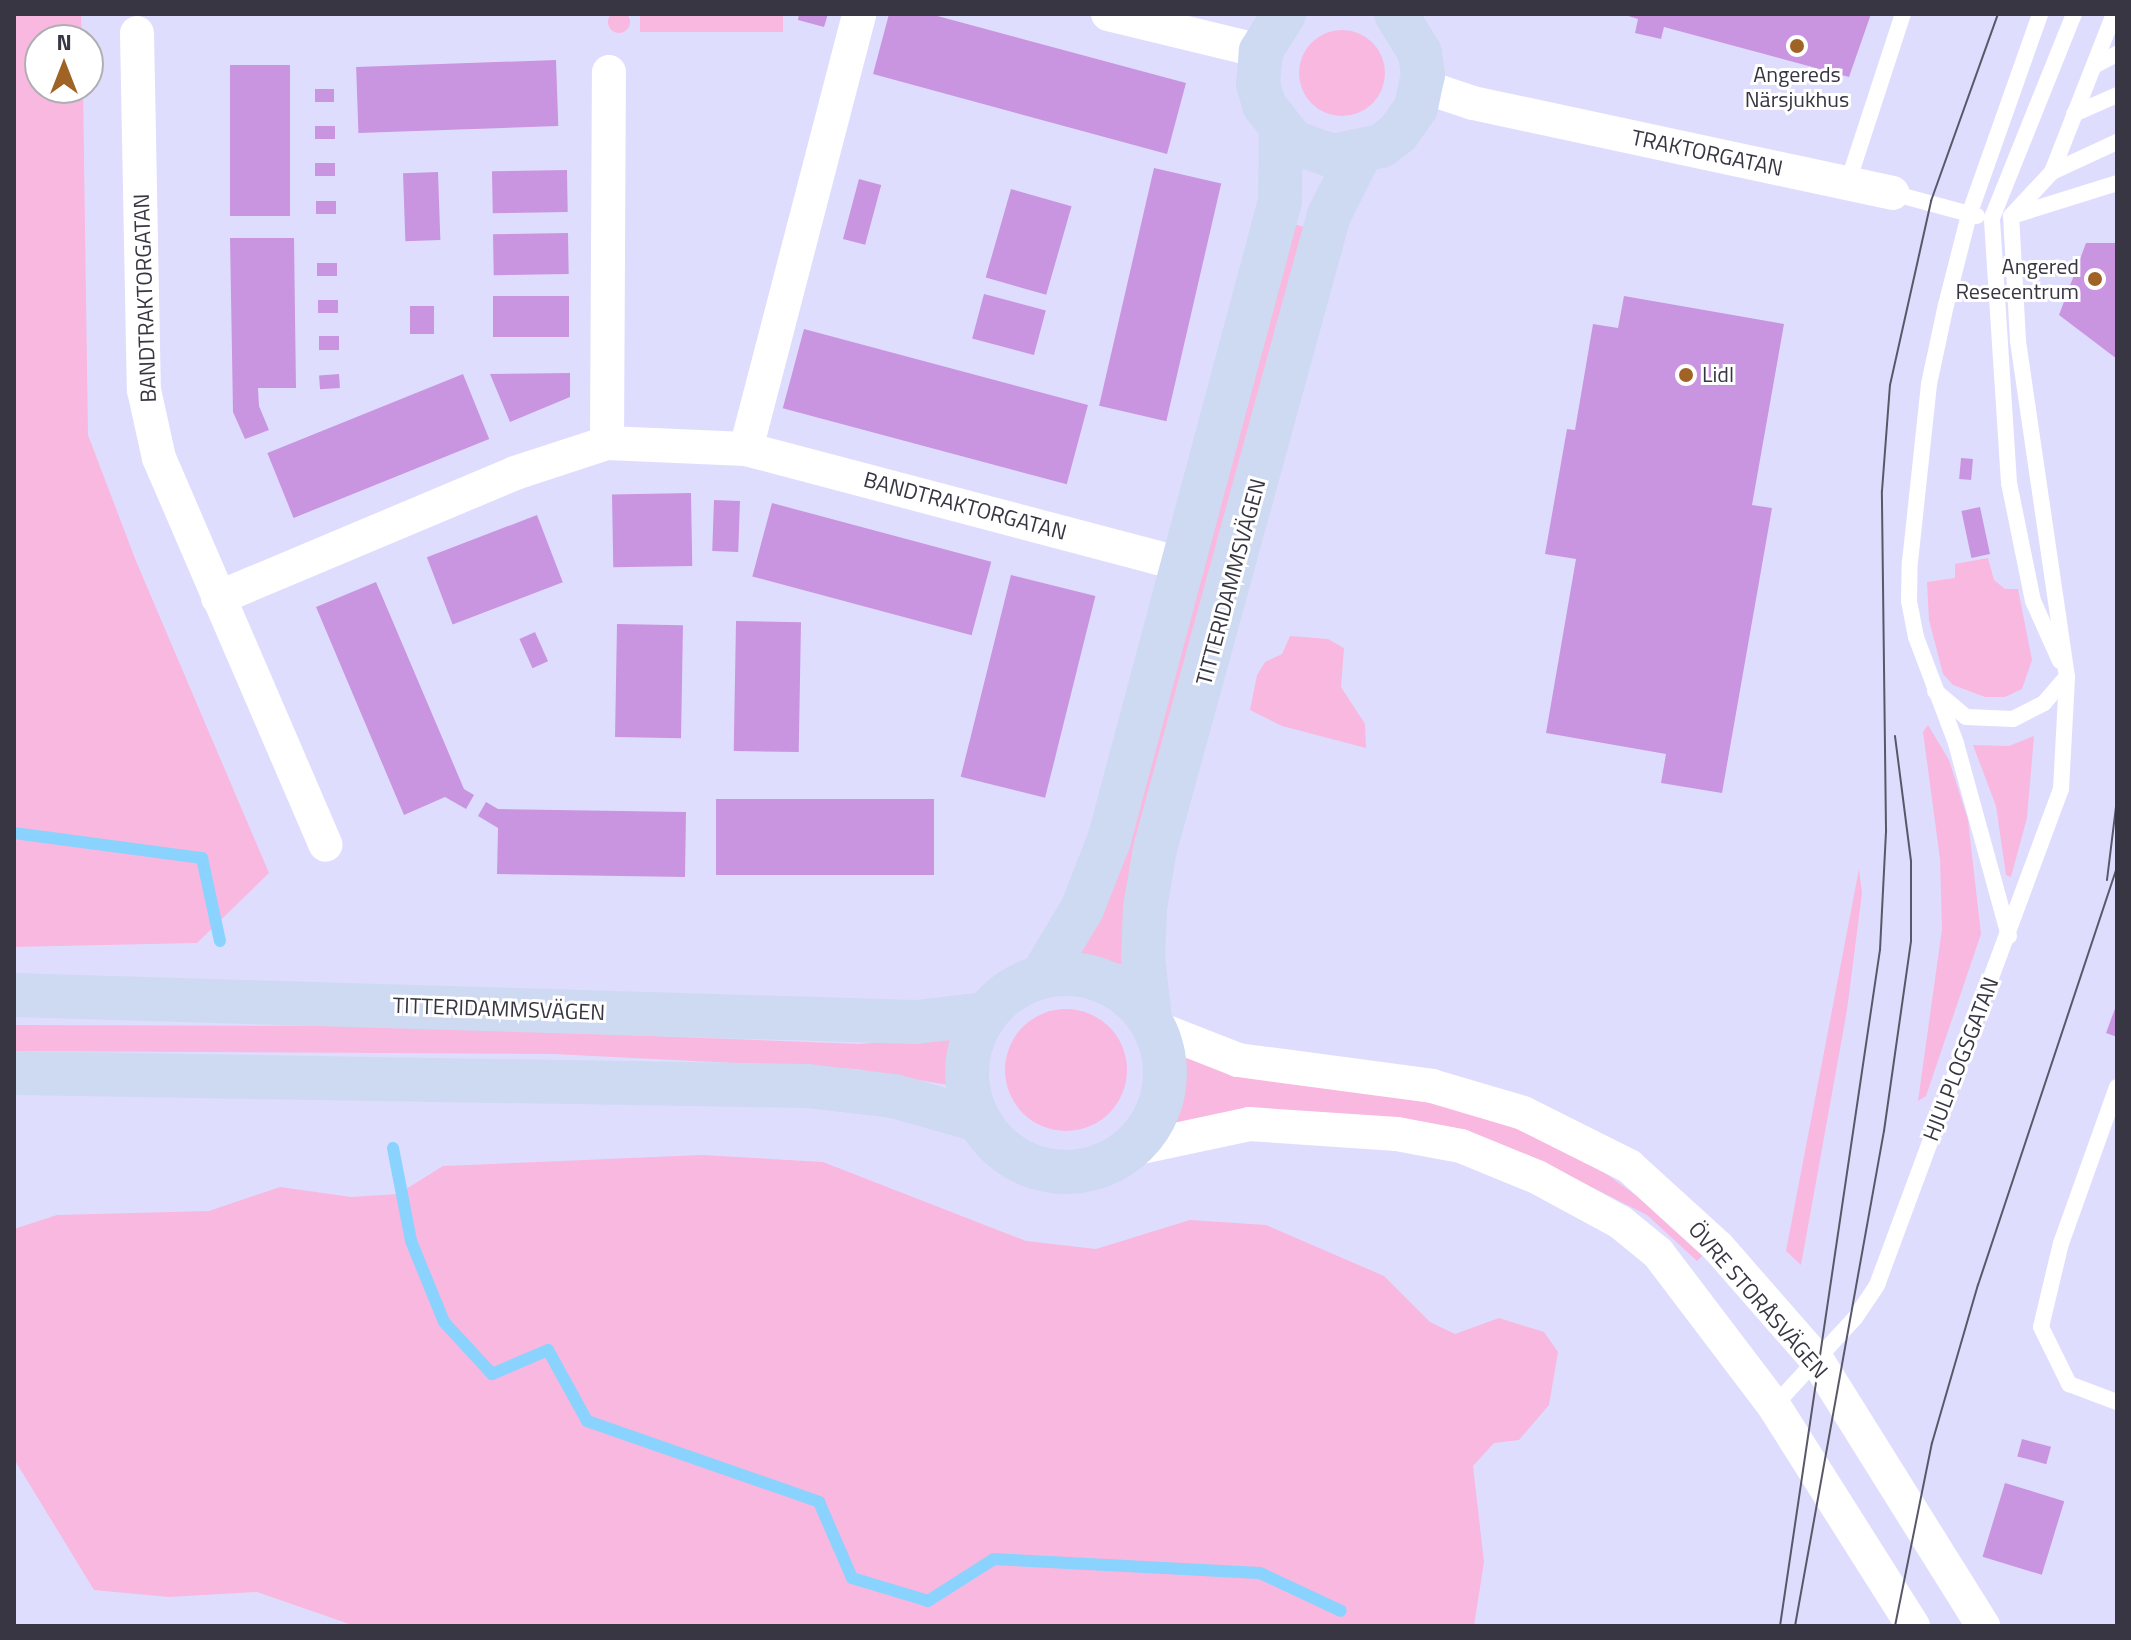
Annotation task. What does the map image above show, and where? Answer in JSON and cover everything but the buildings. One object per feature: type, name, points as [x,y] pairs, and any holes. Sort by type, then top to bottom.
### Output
[{"type":"street","points":[[746,449],[859,14]]},
{"type":"street","points":[[1108,14],[1261,51]]},
{"type":"street","points":[[1284,14],[1261,51],[1260,95],[1281,132],[1318,154],[1360,154],[1398,133],[1416,107],[1422,86],[1420,53],[1402,18]]},
{"type":"street","name":"BANDTRAKTORGATAN","points":[[137,33],[144,390],[159,458],[326,845]]},
{"type":"street","points":[[607,443],[609,72]]},
{"type":"street","name":"TRAKTORGATAN","points":[[1422,86],[1473,103],[1892,193]]},
{"type":"street","points":[[1042,976],[1082,909],[1109,840],[1280,201],[1281,132]]},
{"type":"street","name":"TITTERIDAMMSVÄGEN","points":[[1152,1023],[1143,946],[1155,849],[1329,215],[1360,154]]},
{"type":"street","name":"BANDTRAKTORGATAN","points":[[218,598],[523,470],[607,443],[746,449],[1184,565]]},
{"type":"street","points":[[1079,975],[1114,986],[1152,1023],[1166,1080],[1160,1107],[1128,1150],[1089,1169],[1046,1171],[995,1143],[978,1120],[967,1085],[968,1060],[985,1014],[1020,984],[1042,976],[1079,975]]},
{"type":"street","name":"TITTERIDAMMSVÄGEN","points":[[14,995],[916,1022],[985,1014]]},
{"type":"street","name":"ÖVRE STORÅSVÄGEN","points":[[1152,1023],[1238,1060],[1432,1086],[1523,1113],[1629,1166],[1700,1231],[1817,1360],[1983,1626]]},
{"type":"street","points":[[14,1073],[807,1086],[894,1096],[978,1120]]},
{"type":"street","name":"ÖVRE STORÅSVÄGEN","points":[[1128,1150],[1249,1124],[1410,1136],[1461,1146],[1537,1177],[1620,1222],[1658,1253],[1774,1406],[1913,1626]]},
{"type":"lane","points":[[1848,182],[1903,14]]},
{"type":"lane","points":[[2009,936],[1956,743],[1932,689],[1909,601],[1910,562],[1929,384],[1969,215],[2040,14]]},
{"type":"lane","points":[[1932,689],[1966,717],[2013,719],[2044,703],[2067,677],[2033,601],[2009,483],[1992,218],[2074,14]]},
{"type":"lane","points":[[2011,216],[2052,172],[2114,14]]},
{"type":"lane","points":[[2094,66],[2117,54]]},
{"type":"lane","points":[[2074,114],[2117,95]]},
{"type":"lane","points":[[2052,172],[2117,142]]},
{"type":"lane","name":"TRAKTORGATAN","points":[[1892,193],[1969,215],[1992,218],[2011,216],[2117,183]]},
{"type":"lane","name":"HJULPLOGSGATAN","points":[[1774,1406],[1817,1360],[1877,1285],[2061,789],[2067,677],[2018,340],[2011,216]]},
{"type":"lane","points":[[2117,1087],[2061,1243],[2041,1327],[2069,1384],[2117,1402]]},
{"type":"shaded area","points":[[619,11],[627,14],[630,22],[627,30],[619,33],[611,30],[608,22],[611,14]]},
{"type":"shaded area","points":[[14,14],[81,14],[81,24],[24,24],[24,104],[83,104],[88,435],[136,561],[269,873],[197,943],[14,947]]},
{"type":"shaded area","points":[[640,14],[783,14],[783,32],[640,32]]},
{"type":"shaded area","points":[[1342,30],[1366,37],[1378,49],[1385,73],[1378,97],[1366,109],[1342,116],[1318,109],[1306,97],[1299,73],[1306,49],[1318,37]]},
{"type":"shaded area","points":[[1290,223],[1311,229],[1125,965],[1119,964],[1078,953]]},
{"type":"shaded area","points":[[1988,558],[1994,580],[2005,589],[2018,589],[2032,660],[2022,689],[2005,697],[1985,697],[1953,685],[1943,674],[1929,620],[1927,582],[1955,578],[1955,564]]},
{"type":"shaded area","points":[[1290,636],[1328,639],[1344,648],[1341,687],[1365,724],[1366,748],[1282,726],[1250,710],[1257,675],[1265,662],[1282,654]]},
{"type":"shaded area","points":[[1928,725],[1949,760],[1968,820],[1981,934],[1926,1096],[1918,1101],[1942,929],[1940,859],[1923,732]]},
{"type":"shaded area","points":[[2034,736],[2027,818],[2011,877],[2006,875],[1996,806],[1973,745],[2009,746]]},
{"type":"shaded area","points":[[1859,869],[1862,893],[1847,1010],[1801,1265],[1786,1251]]},
{"type":"shaded area","points":[[1066,1009],[1089,1013],[1109,1027],[1123,1047],[1127,1070],[1123,1093],[1109,1113],[1089,1127],[1066,1131],[1043,1127],[1023,1113],[1009,1093],[1005,1070],[1009,1047],[1023,1027],[1043,1013]]},
{"type":"shaded area","points":[[14,1025],[395,1026],[859,1044],[949,1037],[953,1042],[948,1085],[856,1069],[553,1054],[14,1051]]},
{"type":"shaded area","points":[[1184,1058],[1474,1109],[1580,1155],[1648,1204],[1703,1255],[1697,1261],[1647,1215],[1544,1163],[1170,1124]]},
{"type":"shaded area","points":[[702,1155],[823,1162],[1026,1241],[1096,1249],[1190,1220],[1266,1225],[1384,1276],[1430,1322],[1455,1334],[1499,1318],[1544,1332],[1558,1352],[1549,1405],[1519,1440],[1494,1443],[1473,1466],[1484,1562],[1474,1626],[355,1626],[257,1592],[169,1597],[94,1590],[14,1459],[14,1229],[57,1215],[209,1211],[280,1187],[351,1197],[398,1194],[443,1166]]},
{"type":"waterway","points":[[14,833],[202,858],[220,941]]},
{"type":"waterway","points":[[393,1148],[411,1241],[444,1322],[492,1374],[548,1350],[587,1421],[819,1502],[852,1578],[928,1601],[994,1559],[1260,1573],[1341,1611]]},
{"type":"tram line","points":[[1780,1626],[1880,950],[1886,830],[1882,491],[1890,385],[1931,201],[1998,14]]},
{"type":"tram line","points":[[1795,1626],[1884,1131],[1911,941],[1911,861],[1895,736]]},
{"type":"tram line","points":[[2107,880],[2117,798]]},
{"type":"tram line","points":[[1895,1626],[1932,1443],[1978,1285],[2117,867]]},
{"type":"place","name":"Angereds Närsjukhus","points":[[1797,46]]},
{"type":"place","name":"Angered Resecentrum","points":[[2095,279]]},
{"type":"place","name":"Lidl","points":[[1686,375]]}]
